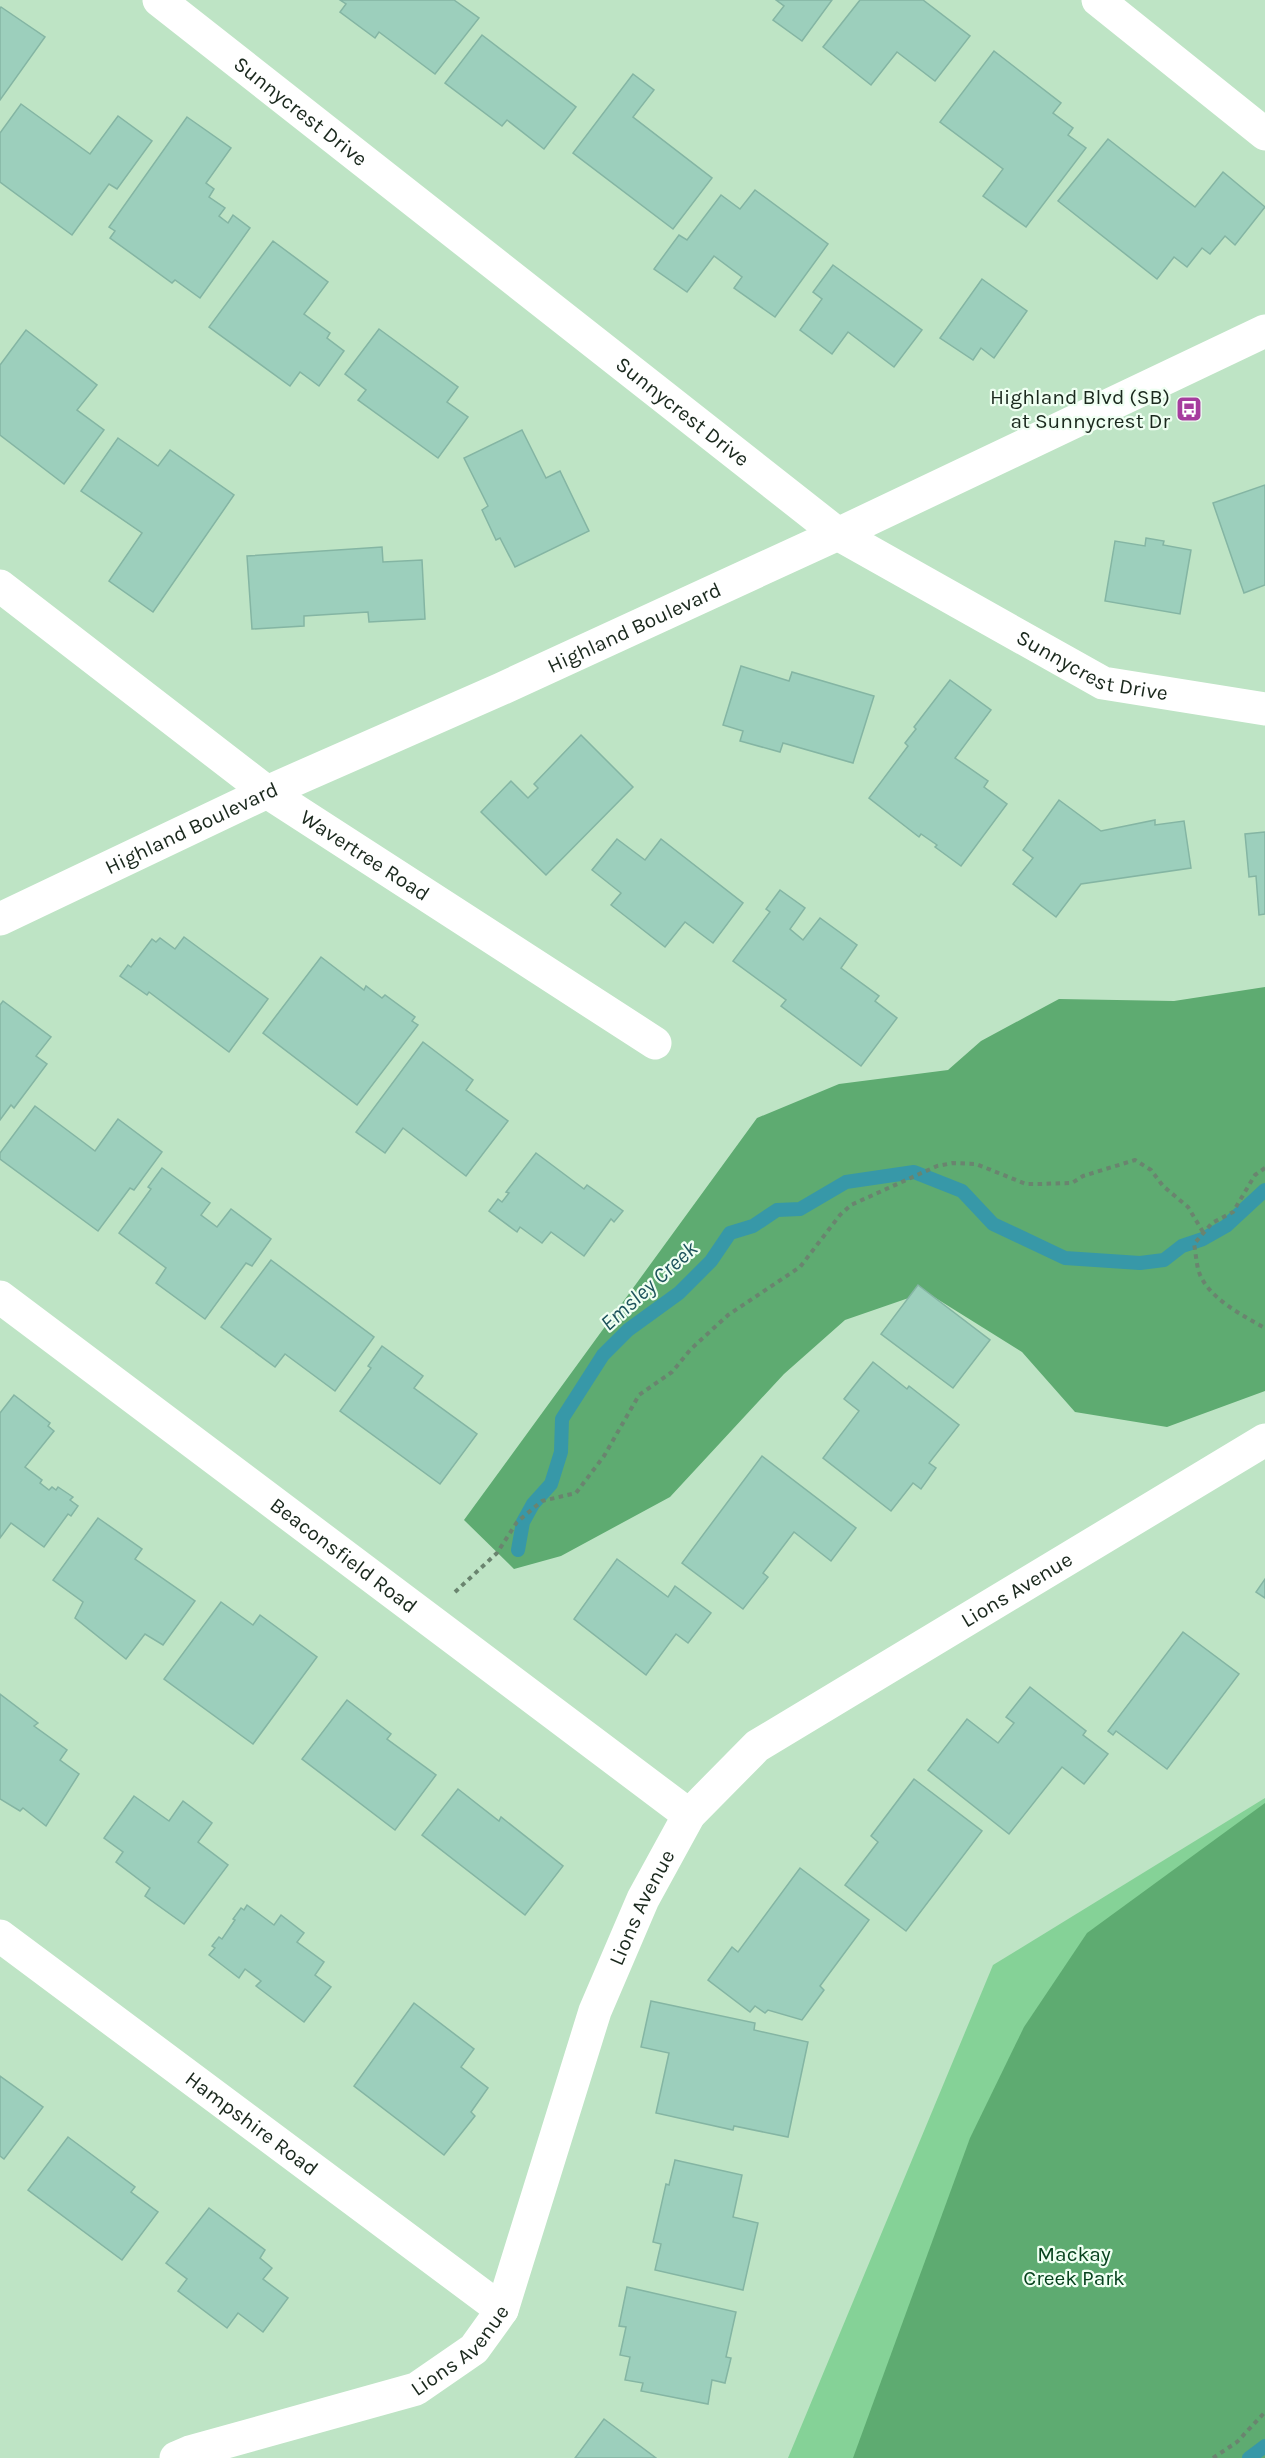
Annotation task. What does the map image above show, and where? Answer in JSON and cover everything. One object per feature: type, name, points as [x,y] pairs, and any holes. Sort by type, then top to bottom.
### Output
[{"type":"street","name":"Sunnycrest Drive","points":[[159,0],[838,534],[1103,683],[1265,709]]},
{"type":"street","points":[[1098,0],[1265,134]]},
{"type":"street","name":"Highland Boulevard","points":[[0,919],[267,792],[501,689],[838,534],[1265,331]]},
{"type":"street","name":"Wavertree Road","points":[[0,586],[267,792],[656,1043]]},
{"type":"street","name":"Beaconsfield Road","points":[[0,1297],[688,1815]]},
{"type":"street","name":"Lions Avenue","points":[[176,2458],[190,2452],[416,2389],[474,2349],[502,2310],[595,2011],[642,1899],[688,1815],[757,1746],[1265,1440]]},
{"type":"street","name":"Hampshire Road","points":[[0,1936],[502,2310]]},
{"type":"path","points":[[433,1623],[460,1586],[497,1552],[517,1522],[542,1501],[576,1492],[604,1456],[639,1395],[672,1372],[691,1349],[728,1315],[800,1268],[840,1215],[851,1205],[937,1166],[953,1163],[976,1164],[1026,1184],[1038,1184],[1072,1183],[1083,1176],[1135,1160],[1150,1170],[1163,1186],[1188,1207],[1203,1232]]},
{"type":"path","points":[[1265,1168],[1255,1175],[1233,1212],[1212,1223],[1194,1244],[1199,1273],[1210,1288],[1228,1307],[1265,1328]]},
{"type":"path","points":[[1213,2458],[1237,2442],[1265,2412]]},
{"type":"green space","points":[[1265,987],[1265,1391],[1167,1427],[1075,1412],[1022,1352],[926,1292],[845,1320],[784,1374],[670,1497],[561,1556],[514,1569],[464,1520],[757,1118],[839,1084],[948,1070],[981,1041],[1059,999],[1174,1001]]},
{"type":"green space","name":"Mackay Creek Park","points":[[1265,1798],[1265,2458],[788,2458],[993,1965]]},
{"type":"green space","name":"Mackay Creek Park","points":[[1265,1803],[1265,2458],[853,2458],[970,2138],[1024,2027],[1087,1933]]},
{"type":"building","points":[[340,0],[454,0],[479,18],[435,74],[379,32],[375,38],[340,12],[346,4]]},
{"type":"building","points":[[776,0],[832,0],[802,41],[773,20],[784,6]]},
{"type":"building","points":[[860,0],[923,0],[970,36],[935,81],[897,52],[871,85],[823,47]]},
{"type":"building","points":[[1,7],[45,37],[0,100],[0,9]]},
{"type":"building","points":[[482,35],[576,107],[544,149],[507,120],[502,126],[445,83]]},
{"type":"building","points":[[994,51],[1061,103],[1053,113],[1073,128],[1068,135],[1086,148],[1026,227],[983,196],[1003,169],[940,122]]},
{"type":"building","points":[[633,74],[654,90],[633,117],[712,178],[673,229],[573,153]]},
{"type":"building","points":[[21,104],[90,154],[118,116],[152,141],[117,189],[109,184],[72,235],[0,182],[0,133]]},
{"type":"building","points":[[187,117],[231,148],[206,183],[214,189],[209,197],[225,208],[219,216],[228,223],[233,215],[250,228],[200,298],[175,280],[172,283],[110,238],[115,231],[109,227]]},
{"type":"building","points":[[1108,139],[1195,207],[1223,172],[1265,207],[1235,245],[1225,236],[1210,254],[1202,248],[1187,267],[1174,257],[1157,279],[1058,201]]},
{"type":"building","points":[[755,190],[828,244],[775,317],[734,288],[742,277],[714,256],[687,292],[654,269],[679,235],[687,240],[721,195],[740,209]]},
{"type":"building","points":[[273,241],[328,282],[304,314],[330,333],[327,338],[344,351],[319,386],[300,372],[290,386],[209,327]]},
{"type":"building","points":[[833,265],[922,330],[894,367],[848,332],[832,354],[800,330],[822,299],[813,292]]},
{"type":"building","points":[[982,279],[1027,311],[994,358],[981,348],[973,360],[940,338]]},
{"type":"building","points":[[379,329],[458,387],[447,402],[468,417],[438,458],[358,400],[366,390],[345,374]]},
{"type":"building","points":[[26,330],[97,385],[77,410],[104,430],[64,484],[0,435],[0,365]]},
{"type":"building","points":[[522,430],[546,478],[560,471],[589,531],[515,567],[500,538],[496,540],[482,510],[488,506],[464,458]]},
{"type":"building","points":[[118,438],[158,466],[170,450],[234,495],[153,612],[109,581],[142,533],[81,491]]},
{"type":"building","points":[[1265,485],[1265,585],[1244,593],[1213,503]]},
{"type":"building","points":[[1146,538],[1164,541],[1163,545],[1191,550],[1180,614],[1105,601],[1115,541],[1145,546]]},
{"type":"building","points":[[382,547],[383,562],[422,560],[425,619],[369,622],[368,612],[304,616],[304,626],[252,629],[247,556]]},
{"type":"building","points":[[741,666],[789,681],[792,672],[874,696],[853,763],[783,743],[780,752],[740,741],[743,731],[723,725]]},
{"type":"building","points":[[950,680],[991,710],[955,758],[988,781],[984,787],[1007,804],[961,866],[935,847],[937,845],[921,834],[919,837],[869,798],[908,746],[905,743],[916,729],[914,727]]},
{"type":"building","points":[[581,735],[633,787],[546,875],[481,812],[511,781],[528,798],[538,788],[534,784]]},
{"type":"building","points":[[1059,800],[1101,831],[1155,820],[1155,825],[1184,821],[1191,868],[1081,884],[1056,917],[1013,884],[1033,858],[1023,850]]},
{"type":"building","points":[[1265,832],[1265,914],[1259,915],[1256,876],[1249,877],[1245,834]]},
{"type":"building","points":[[617,839],[645,860],[661,839],[743,903],[713,943],[685,922],[665,947],[611,905],[621,893],[592,870]]},
{"type":"building","points":[[780,890],[805,908],[790,929],[803,940],[820,918],[857,945],[841,968],[879,996],[875,1001],[897,1018],[861,1066],[781,1006],[786,1000],[733,961],[770,912],[766,909]]},
{"type":"building","points":[[184,937],[268,999],[229,1052],[149,992],[147,995],[120,976],[128,965],[131,967],[152,939],[156,942],[160,938],[175,949]]},
{"type":"building","points":[[321,957],[364,990],[366,986],[382,998],[385,995],[415,1017],[412,1021],[418,1025],[357,1105],[263,1033]]},
{"type":"building","points":[[3,1001],[51,1037],[36,1056],[47,1064],[14,1108],[11,1105],[0,1120],[0,1005]]},
{"type":"building","points":[[423,1042],[473,1080],[466,1090],[508,1121],[466,1176],[403,1128],[385,1153],[356,1132]]},
{"type":"building","points":[[35,1106],[95,1151],[118,1119],[162,1152],[134,1190],[130,1188],[98,1231],[0,1159],[0,1153]]},
{"type":"building","points":[[536,1153],[584,1189],[587,1185],[623,1211],[614,1222],[611,1219],[584,1256],[551,1232],[542,1243],[520,1227],[517,1232],[489,1211],[498,1199],[502,1202],[509,1193],[506,1192]]},
{"type":"building","points":[[162,1168],[210,1203],[201,1215],[217,1227],[231,1209],[271,1239],[252,1266],[246,1263],[205,1319],[156,1283],[166,1268],[119,1233],[151,1189],[148,1187]]},
{"type":"building","points":[[271,1260],[374,1337],[335,1391],[285,1354],[275,1367],[221,1327]]},
{"type":"building","points":[[918,1285],[990,1340],[953,1388],[881,1334]]},
{"type":"building","points":[[382,1346],[423,1376],[414,1388],[477,1434],[440,1484],[340,1411],[371,1368],[368,1366]]},
{"type":"building","points":[[873,1362],[907,1389],[909,1386],[959,1425],[929,1463],[936,1468],[921,1489],[913,1483],[891,1511],[823,1458],[859,1411],[844,1399]]},
{"type":"building","points":[[14,1395],[50,1423],[48,1426],[54,1431],[25,1467],[42,1480],[40,1483],[49,1490],[52,1487],[56,1490],[58,1487],[73,1497],[70,1500],[78,1506],[71,1516],[68,1514],[44,1547],[11,1523],[0,1538],[0,1413]]},
{"type":"building","points":[[762,1456],[856,1528],[831,1561],[794,1532],[763,1573],[768,1577],[743,1609],[682,1563]]},
{"type":"building","points":[[98,1518],[142,1549],[135,1559],[195,1601],[163,1645],[145,1634],[126,1659],[75,1618],[83,1602],[53,1580]]},
{"type":"building","points":[[617,1559],[668,1597],[675,1586],[711,1613],[688,1643],[676,1634],[646,1675],[574,1619]]},
{"type":"building","points":[[1265,1579],[1265,1598],[1256,1592]]},
{"type":"building","points":[[221,1602],[253,1625],[260,1615],[317,1657],[253,1744],[164,1679]]},
{"type":"building","points":[[1183,1632],[1239,1674],[1167,1769],[1116,1731],[1113,1735],[1108,1731]]},
{"type":"building","points":[[1030,1687],[1086,1731],[1083,1735],[1108,1754],[1084,1784],[1062,1767],[1009,1834],[928,1770],[967,1719],[998,1743],[1014,1723],[1006,1717]]},
{"type":"building","points":[[0,1694],[38,1723],[34,1726],[67,1750],[60,1760],[79,1774],[46,1826],[23,1808],[20,1811],[0,1799]]},
{"type":"building","points":[[347,1700],[391,1734],[387,1739],[436,1775],[395,1830],[302,1759]]},
{"type":"building","points":[[914,1779],[982,1831],[906,1931],[845,1885],[878,1842],[871,1836]]},
{"type":"building","points":[[458,1789],[499,1821],[501,1817],[563,1866],[525,1915],[422,1835]]},
{"type":"building","points":[[134,1796],[169,1821],[183,1801],[212,1823],[198,1842],[228,1865],[184,1924],[145,1896],[150,1888],[116,1862],[123,1852],[104,1838]]},
{"type":"building","points":[[800,1868],[869,1920],[820,1986],[824,1990],[802,2020],[768,2010],[765,2013],[755,2006],[750,2012],[708,1980],[732,1947],[738,1952]]},
{"type":"building","points":[[247,1905],[274,1925],[281,1915],[304,1933],[297,1942],[324,1962],[315,1975],[331,1987],[304,2022],[256,1986],[261,1981],[245,1969],[239,1978],[209,1955],[215,1948],[212,1946],[219,1937],[222,1939],[241,1908],[244,1910]]},
{"type":"building","points":[[651,2001],[755,2023],[754,2030],[808,2042],[788,2137],[734,2126],[733,2130],[656,2113],[669,2053],[641,2047]]},
{"type":"building","points":[[414,2003],[474,2049],[461,2067],[488,2088],[471,2112],[475,2116],[444,2155],[354,2086]]},
{"type":"building","points":[[0,2076],[43,2107],[4,2159],[0,2156]]},
{"type":"building","points":[[68,2137],[135,2187],[131,2192],[158,2212],[122,2260],[28,2190]]},
{"type":"building","points":[[675,2160],[742,2175],[733,2217],[758,2223],[743,2290],[655,2270],[661,2244],[653,2242],[666,2184],[669,2185]]},
{"type":"building","points":[[209,2208],[265,2250],[260,2258],[272,2268],[263,2279],[288,2298],[263,2332],[238,2313],[227,2328],[178,2291],[187,2279],[166,2263]]},
{"type":"building","points":[[627,2287],[736,2312],[726,2357],[731,2358],[725,2383],[712,2380],[708,2404],[641,2391],[643,2383],[625,2380],[630,2357],[620,2355],[626,2327],[619,2326]]},
{"type":"building","points":[[604,2419],[656,2458],[575,2458]]},
{"type":"waterway","name":"Emsley Creek","points":[[518,1550],[523,1522],[533,1504],[551,1484],[561,1452],[562,1419],[603,1355],[628,1330],[679,1293],[711,1261],[730,1233],[753,1226],[777,1210],[800,1209],[846,1182],[914,1172],[962,1191],[993,1224],[1065,1258],[1140,1263],[1164,1260],[1182,1246],[1203,1239],[1226,1226],[1265,1190]]},
{"type":"waterway","points":[[1249,2458],[1265,2446]]},
{"type":"place","name":"Highland Blvd (SB) at Sunnycrest Dr","points":[[1189,409]]}]
